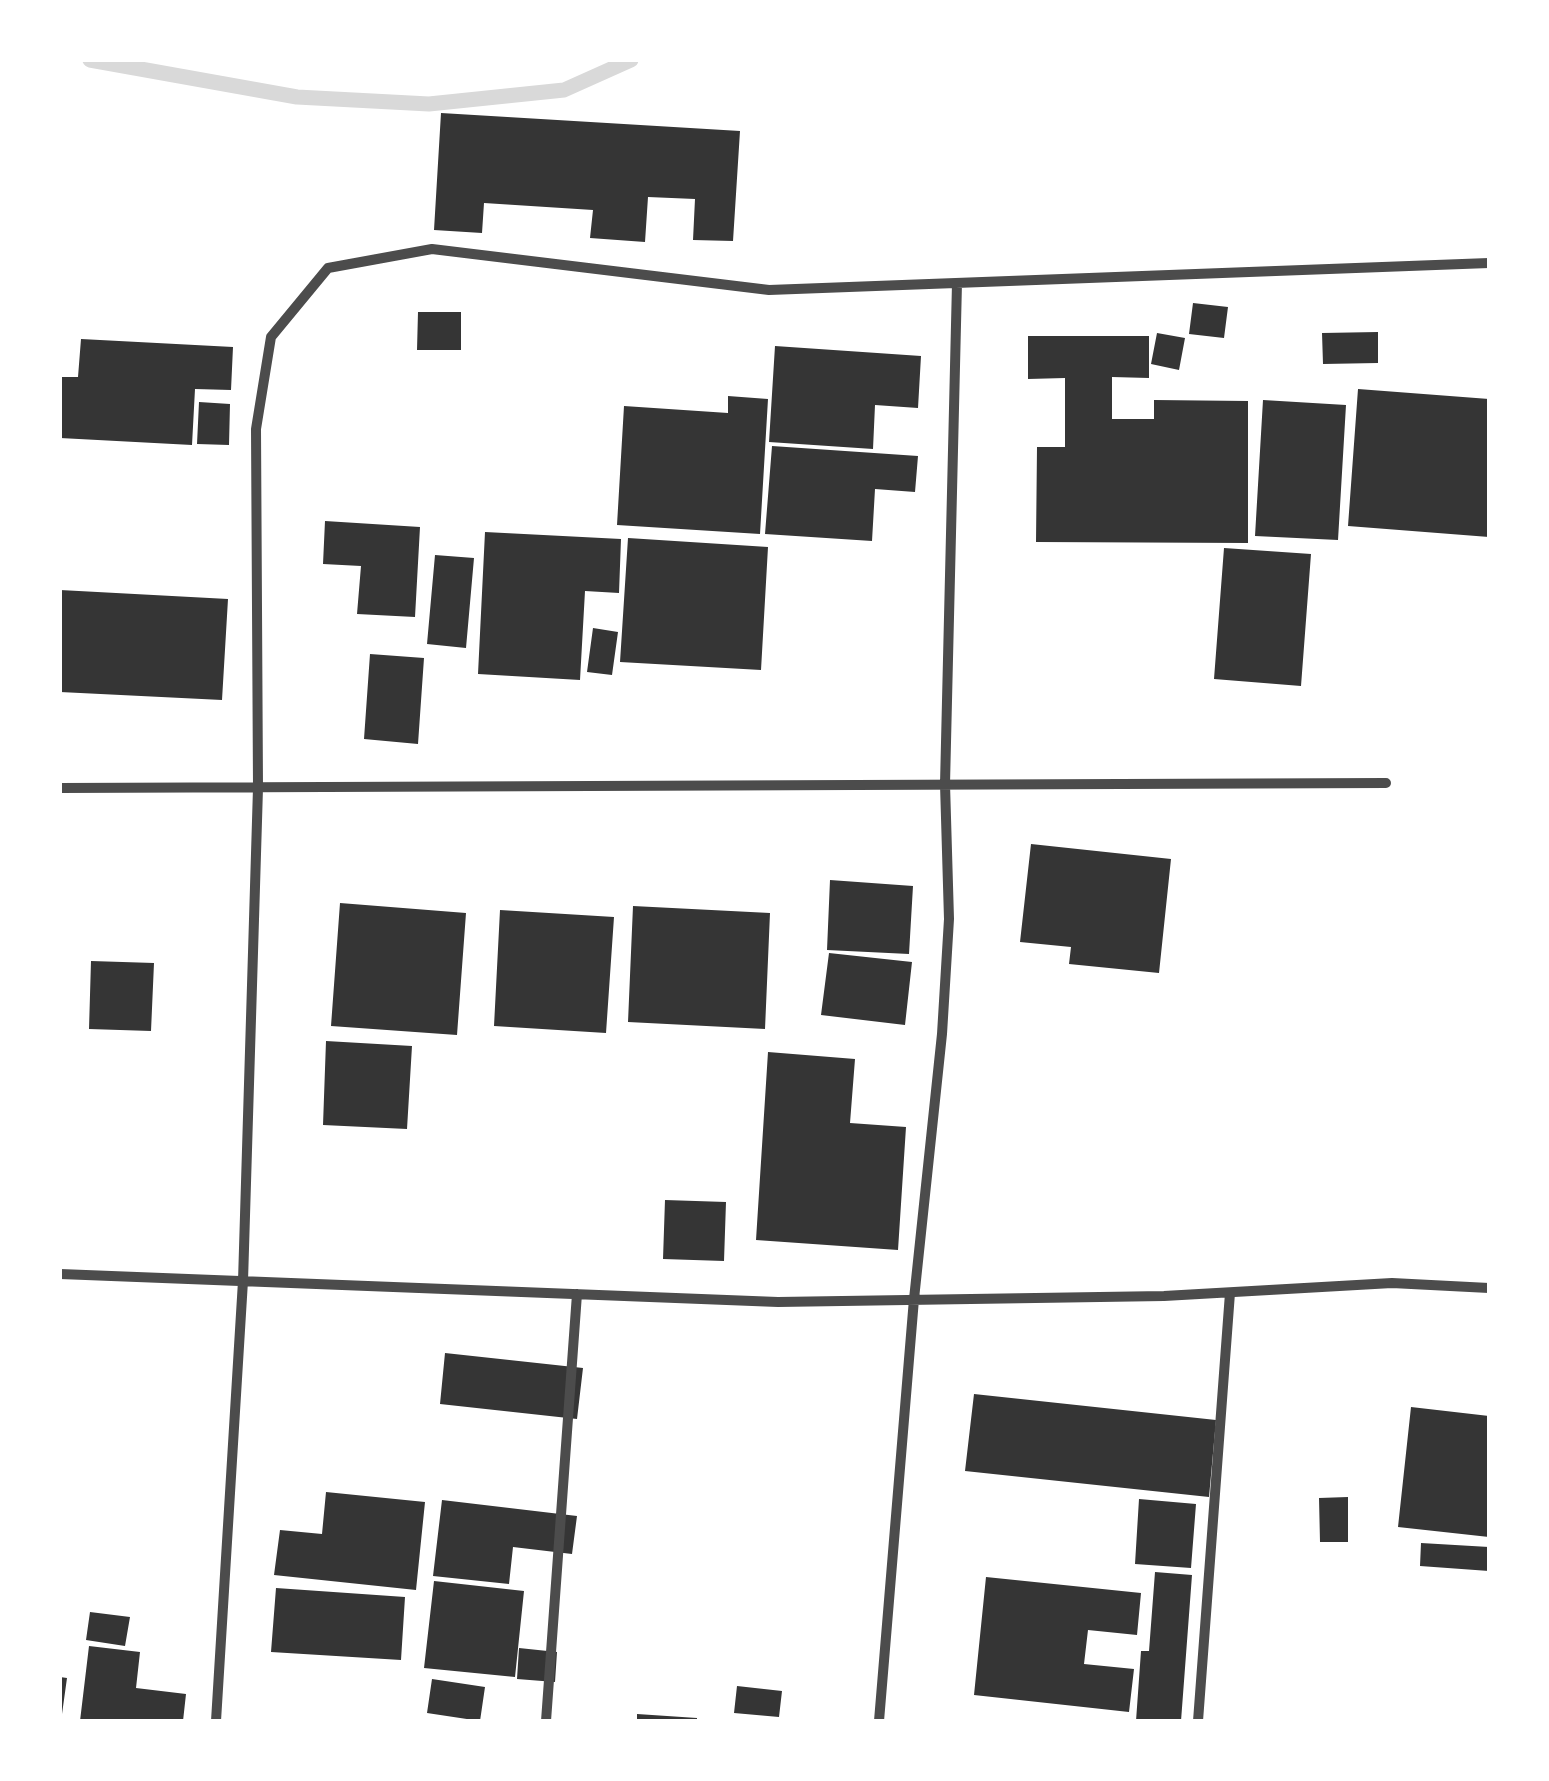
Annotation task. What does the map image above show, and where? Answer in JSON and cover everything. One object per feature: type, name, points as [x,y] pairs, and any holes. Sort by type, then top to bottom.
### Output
[{"type":"street","points":[[216,1721],[242,1280],[258,788],[256,430],[271,337],[328,268],[432,249],[769,290],[1489,263]]},
{"type":"street","points":[[879,1721],[948,938],[944,784],[957,283]]},
{"type":"street","points":[[60,788],[1386,783]]},
{"type":"street","points":[[60,1274],[778,1302],[1230,1293],[1392,1283],[1489,1288]]},
{"type":"street","points":[[1198,1721],[1230,1293]]},
{"type":"street","points":[[546,1721],[577,1294]]},
{"type":"building","points":[[441,113],[740,131],[733,241],[693,240],[695,199],[648,197],[645,242],[590,238],[593,210],[484,203],[482,233],[434,230]]},
{"type":"building","points":[[1193,303],[1228,307],[1224,338],[1189,334]]},
{"type":"building","points":[[418,312],[461,312],[461,350],[417,350]]},
{"type":"building","points":[[1378,332],[1378,363],[1323,364],[1322,333]]},
{"type":"building","points":[[1157,333],[1185,338],[1179,370],[1151,364]]},
{"type":"building","points":[[1028,336],[1149,336],[1149,378],[1112,377],[1112,419],[1154,419],[1154,400],[1248,401],[1248,543],[1036,542],[1037,447],[1065,447],[1065,378],[1028,379]]},
{"type":"building","points":[[81,339],[233,347],[231,390],[195,389],[192,445],[60,438],[60,377],[78,377]]},
{"type":"building","points":[[775,346],[921,356],[918,408],[875,405],[873,449],[769,442]]},
{"type":"building","points":[[1358,389],[1489,399],[1489,537],[1348,526]]},
{"type":"building","points":[[728,396],[768,399],[760,534],[617,525],[624,406],[728,413]]},
{"type":"building","points":[[1263,400],[1346,405],[1338,540],[1255,536]]},
{"type":"building","points":[[199,402],[230,404],[229,445],[197,444]]},
{"type":"building","points":[[772,446],[918,456],[915,492],[875,489],[872,541],[765,534]]},
{"type":"building","points":[[325,521],[420,527],[415,617],[357,614],[361,566],[323,564]]},
{"type":"building","points":[[485,532],[621,539],[619,593],[585,591],[580,680],[478,674]]},
{"type":"building","points":[[628,538],[768,547],[761,670],[620,662]]},
{"type":"building","points":[[1224,548],[1311,554],[1301,686],[1214,679]]},
{"type":"building","points":[[435,555],[474,558],[466,648],[427,644]]},
{"type":"building","points":[[60,590],[228,599],[222,700],[60,692]]},
{"type":"building","points":[[593,628],[618,632],[612,675],[587,672]]},
{"type":"building","points":[[370,654],[424,658],[418,744],[364,739]]},
{"type":"building","points":[[1031,844],[1171,859],[1159,973],[1069,964],[1071,947],[1020,942]]},
{"type":"building","points":[[830,880],[913,886],[909,954],[827,950]]},
{"type":"building","points":[[340,903],[466,913],[457,1035],[331,1026]]},
{"type":"building","points":[[633,906],[770,913],[765,1029],[628,1022]]},
{"type":"building","points":[[500,910],[614,917],[606,1033],[494,1026]]},
{"type":"building","points":[[829,953],[912,962],[905,1025],[821,1015]]},
{"type":"building","points":[[91,961],[154,963],[151,1031],[89,1029]]},
{"type":"building","points":[[326,1041],[412,1046],[407,1129],[323,1125]]},
{"type":"building","points":[[768,1052],[855,1059],[850,1123],[906,1127],[898,1250],[756,1240]]},
{"type":"building","points":[[665,1200],[726,1202],[724,1261],[663,1259]]},
{"type":"building","points":[[445,1353],[583,1368],[577,1419],[440,1404]]},
{"type":"building","points":[[974,1394],[1216,1420],[1209,1497],[965,1471]]},
{"type":"building","points":[[1411,1407],[1489,1416],[1489,1537],[1398,1527]]},
{"type":"building","points":[[326,1492],[425,1502],[416,1590],[274,1575],[280,1530],[322,1534]]},
{"type":"building","points":[[1348,1497],[1348,1542],[1320,1542],[1319,1498]]},
{"type":"building","points":[[1139,1499],[1196,1504],[1191,1568],[1135,1564]]},
{"type":"building","points":[[442,1500],[577,1516],[572,1554],[513,1547],[509,1584],[433,1576]]},
{"type":"building","points":[[1421,1543],[1489,1547],[1489,1571],[1420,1566]]},
{"type":"building","points":[[1155,1572],[1192,1575],[1181,1721],[1136,1721],[1141,1651],[1149,1651]]},
{"type":"building","points":[[986,1577],[1141,1593],[1137,1635],[1088,1630],[1084,1664],[1134,1669],[1129,1712],[974,1695]]},
{"type":"building","points":[[434,1581],[524,1591],[515,1677],[424,1668]]},
{"type":"building","points":[[276,1588],[405,1597],[401,1660],[271,1652]]},
{"type":"building","points":[[90,1612],[130,1617],[125,1646],[86,1640]]},
{"type":"building","points":[[89,1646],[140,1652],[136,1688],[186,1694],[183,1721],[80,1721]]},
{"type":"building","points":[[519,1648],[557,1652],[555,1682],[517,1679]]},
{"type":"building","points":[[60,1677],[67,1678],[62,1714],[60,1714]]},
{"type":"building","points":[[432,1679],[485,1687],[480,1721],[427,1713]]},
{"type":"building","points":[[737,1686],[782,1691],[779,1717],[734,1713]]},
{"type":"building","points":[[637,1714],[697,1718],[697,1721],[637,1721]]},
{"type":"waterway","points":[[90,60],[297,97],[429,104],[564,90],[631,60]]}]
